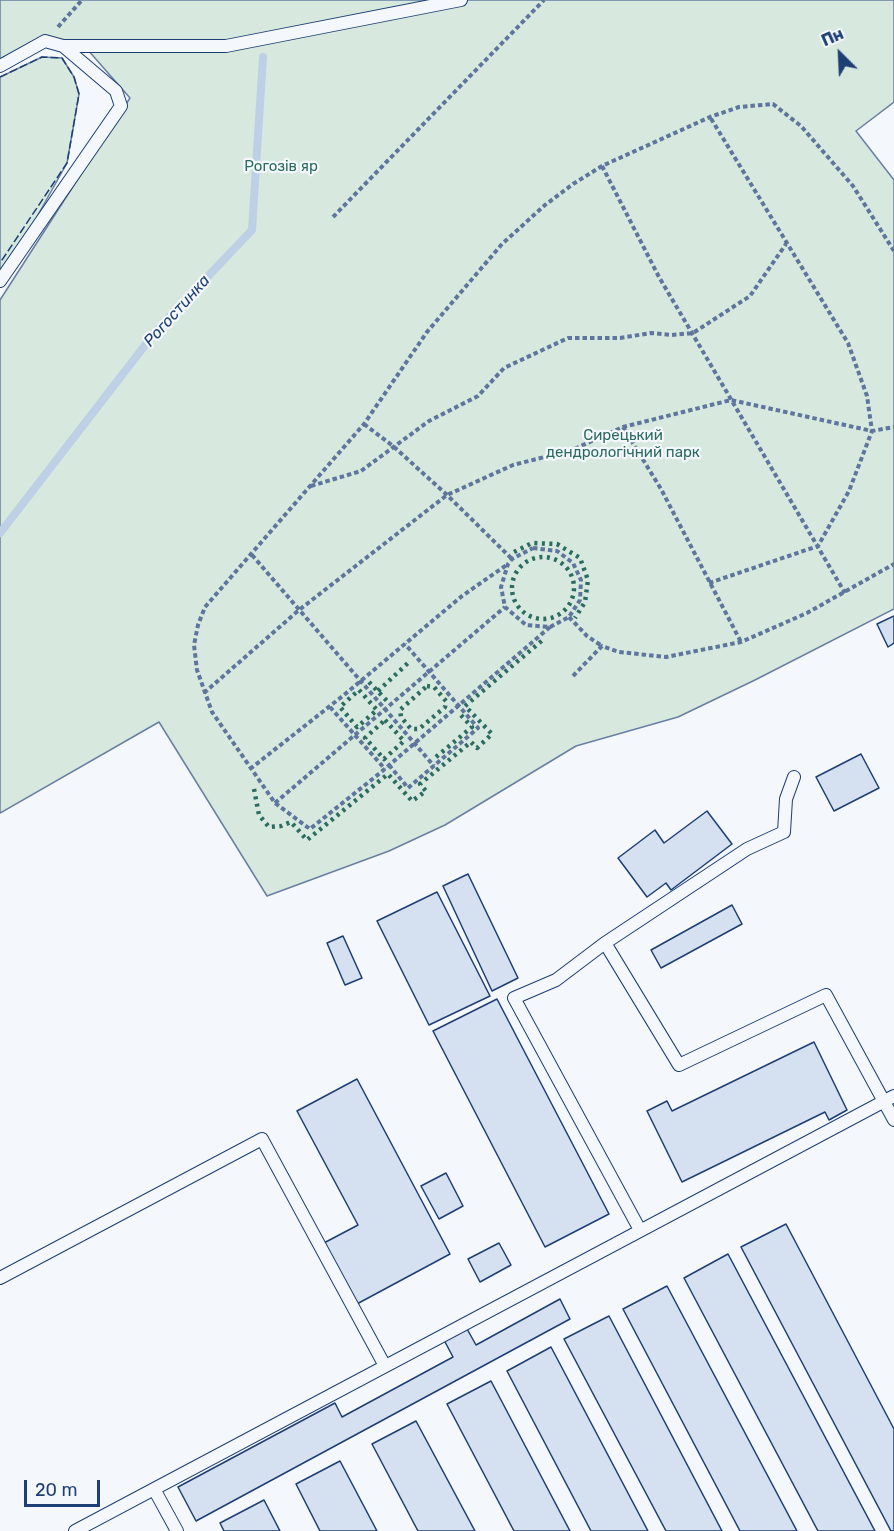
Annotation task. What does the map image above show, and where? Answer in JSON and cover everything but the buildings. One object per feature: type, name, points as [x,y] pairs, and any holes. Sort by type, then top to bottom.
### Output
[{"type":"lane","points":[[0,66],[45,41],[63,46],[226,46],[461,0]]},
{"type":"lane","points":[[0,281],[121,106],[116,91],[63,46]]},
{"type":"lane","points":[[640,1230],[514,998],[556,980],[605,943],[747,849],[784,832],[786,799],[794,777]]},
{"type":"lane","points":[[605,943],[679,1065],[826,995],[889,1099],[894,1120]]},
{"type":"lane","points":[[75,1531],[889,1099]]},
{"type":"lane","points":[[0,1278],[262,1139],[385,1366]]},
{"type":"lane","points":[[154,1489],[177,1531]]},
{"type":"path","points":[[45,41],[82,0]]},
{"type":"path","points":[[333,217],[544,0]]},
{"type":"path","points":[[250,769],[330,707],[462,596],[512,559],[533,548],[557,551],[573,562],[581,580],[580,600],[569,617],[550,627],[389,765],[310,829],[275,803],[250,769],[212,712],[197,670],[194,645],[205,607],[364,424],[427,332],[502,244],[545,205],[602,166],[710,117],[739,107],[773,104],[801,126],[853,186],[894,251]]},
{"type":"path","points":[[709,583],[818,546],[849,491],[872,431],[867,396],[848,343],[710,117]]},
{"type":"path","points":[[602,166],[659,277],[845,593]]},
{"type":"path","points":[[310,486],[361,471],[429,421],[478,396],[504,368],[567,338],[620,338],[651,333],[671,335],[693,333],[750,297],[786,244]]},
{"type":"path","points":[[204,693],[299,610],[447,495],[513,465],[572,450],[623,427],[731,400],[872,431],[894,427]]},
{"type":"path","points":[[364,424],[393,446],[447,495],[512,559]]},
{"type":"path","points":[[623,427],[662,489],[741,642]]},
{"type":"path","points":[[252,555],[434,766]]},
{"type":"path","points":[[508,564],[501,587],[505,607],[526,625],[550,627]]},
{"type":"path","points":[[569,617],[587,636],[602,646],[619,652],[666,657],[741,642],[845,593],[894,564]]},
{"type":"path","points":[[275,803],[505,607]]},
{"type":"path","points":[[389,765],[408,788],[478,728],[405,644]]},
{"type":"path","points":[[573,676],[602,646]]},
{"type":"path","points":[[330,707],[384,769]]},
{"type":"green space","name":"Сирецький дендрологічний парк","points":[[0,0],[894,0],[894,102],[856,131],[894,180],[894,609],[678,717],[576,746],[445,825],[389,851],[267,896],[159,722],[0,813],[0,300],[130,98],[80,41],[43,38],[0,62]]},
{"type":"green space","points":[[42,57],[62,58],[74,77],[79,94],[67,163],[0,283],[0,77]]},
{"type":"waterway","name":"Рогостинка","points":[[0,533],[156,331],[252,230],[263,57]]},
{"type":"hedge","points":[[514,552],[532,543],[557,544],[580,558],[588,580],[585,602],[575,618]]},
{"type":"hedge","points":[[537,557],[549,557],[565,566],[572,576],[574,588],[572,600],[565,610],[549,619],[537,619],[526,614],[517,605],[512,594],[512,582],[517,571],[526,562],[537,557]]},
{"type":"hedge","points":[[254,789],[259,815],[269,827],[291,822],[307,840],[388,774],[412,801],[426,791],[420,784],[471,742],[477,748],[492,734],[465,706],[545,638]]},
{"type":"hedge","points":[[378,691],[408,663]]},
{"type":"hedge","points":[[369,682],[387,701]]},
{"type":"hedge","points":[[427,686],[434,687],[446,701],[445,707],[419,729],[411,729],[401,717],[400,710],[427,686]]},
{"type":"hedge","points":[[359,690],[377,710],[357,727],[340,707],[359,690]]},
{"type":"hedge","points":[[436,757],[472,727],[458,712]]},
{"type":"hedge","points":[[385,720],[404,741],[384,759],[365,738],[385,720]]},
{"type":"fence","points":[[0,77],[42,57],[62,58],[74,77],[79,94],[67,163],[0,263]]},
{"type":"park label","name":"Рогозів яр","points":[[281,167]]}]
